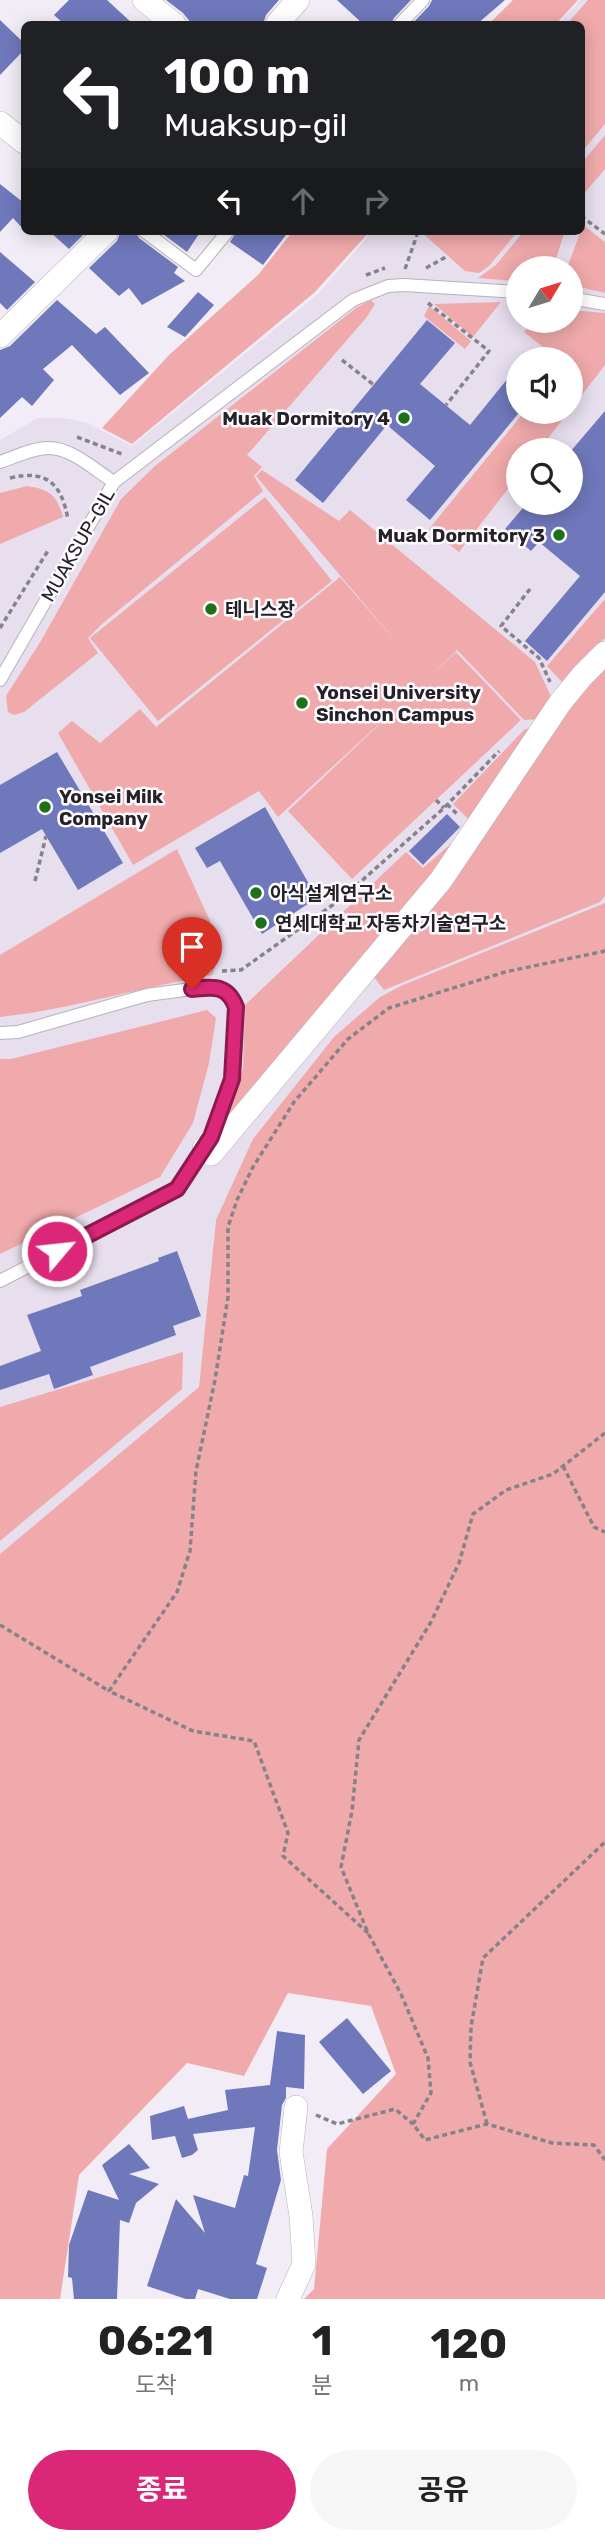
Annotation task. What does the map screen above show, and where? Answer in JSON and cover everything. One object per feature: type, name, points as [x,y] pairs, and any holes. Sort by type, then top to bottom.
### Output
[{"type":"street","points":[[144,0],[170,21]]},
{"type":"street","points":[[280,21],[298,0]]},
{"type":"street","points":[[0,123],[21,140]]},
{"type":"street","points":[[0,336],[103,235]]},
{"type":"street","points":[[204,1148],[211,1154],[441,880],[560,703],[605,653]]},
{"type":"street","points":[[288,2299],[304,2264],[301,2216],[291,2152],[296,2107]]},
{"type":"lane","points":[[403,21],[423,0]]},
{"type":"lane","points":[[149,235],[196,270],[225,235]]},
{"type":"lane","points":[[114,482],[353,300],[388,286],[404,285],[506,291]]},
{"type":"lane","points":[[583,300],[605,304]]},
{"type":"lane","name":"MUAKSUP-GIL","points":[[0,462],[52,448],[65,451],[114,482],[0,680]]},
{"type":"lane","points":[[0,1033],[18,1032],[147,995],[214,986],[232,997],[236,1007],[232,1079],[211,1137],[177,1189],[0,1282]]},
{"type":"path","points":[[585,219],[605,234]]},
{"type":"path","points":[[413,269],[405,267],[417,235]]},
{"type":"path","points":[[421,271],[446,257]]},
{"type":"path","points":[[431,305],[489,351],[446,405]]},
{"type":"path","points":[[342,359],[374,385]]},
{"type":"path","points":[[3,480],[28,474],[41,476],[59,492],[65,503],[68,520]]},
{"type":"path","points":[[0,628],[49,549]]},
{"type":"path","points":[[530,589],[501,626],[539,658],[560,703]]},
{"type":"path","points":[[236,977],[241,970],[341,899],[444,808],[505,745]]},
{"type":"path","points":[[436,800],[444,808]]},
{"type":"path","points":[[35,881],[46,836]]},
{"type":"path","points":[[109,1691],[177,1592],[181,1582],[190,1551],[196,1471],[215,1380],[228,1297],[228,1227],[253,1167],[294,1102],[348,1040],[389,1007],[505,972],[605,951]]},
{"type":"path","points":[[222,971],[241,970]]},
{"type":"path","points":[[413,2124],[431,2093],[428,2058],[401,1994],[368,1933],[341,1867],[352,1811],[359,1740],[430,1622],[459,1563],[473,1514],[506,1490],[553,1474],[605,1433]]},
{"type":"path","points":[[563,1466],[594,1527],[605,1532]]},
{"type":"path","points":[[0,1625],[109,1691],[193,1731],[254,1741],[288,1833],[283,1856],[368,1933]]},
{"type":"path","points":[[487,2124],[470,2062],[471,2027],[483,1958],[605,1842]]},
{"type":"path","points":[[296,2107],[337,2124],[395,2109],[413,2124],[425,2140],[487,2124],[552,2143],[594,2145],[605,2160]]},
{"type":"shaded area","points":[[513,0],[578,0],[559,21],[492,21]]},
{"type":"shaded area","name":"Yonsei University Sinchon Campus","points":[[580,0],[605,0],[605,903],[216,1220],[199,1387],[0,1554],[0,440],[38,418],[62,418],[85,422],[132,446],[318,294],[370,235],[585,235],[585,21],[561,21]]},
{"type":"shaded area","points":[[588,0],[605,0],[605,124],[585,148],[585,21],[570,21]]},
{"type":"shaded area","points":[[605,135],[605,169],[585,192],[585,159]]},
{"type":"shaded area","points":[[585,227],[605,242],[605,293],[583,288],[583,256],[571,256],[579,235],[585,235]]},
{"type":"shaded area","points":[[290,235],[366,235],[315,292],[132,444],[102,428],[169,355],[258,275]]},
{"type":"shaded area","points":[[424,235],[515,235],[489,266],[479,273],[465,271]]},
{"type":"shaded area","points":[[521,235],[564,235],[557,256],[506,256],[506,280],[478,278],[496,265]]},
{"type":"shaded area","points":[[371,300],[375,304],[366,318],[247,455],[262,467],[254,476],[263,491],[102,624],[88,638],[98,653],[24,712],[14,715],[8,712],[6,696],[42,639],[121,499],[155,466],[356,308]]},
{"type":"shaded area","points":[[501,302],[473,337],[434,304]]},
{"type":"shaded area","points":[[429,306],[471,341],[465,349],[424,316]]},
{"type":"shaded area","points":[[583,311],[605,313],[605,365],[583,393],[583,347],[543,347],[525,333],[583,333]]},
{"type":"shaded area","points":[[514,424],[559,424],[548,438],[506,438],[506,491],[459,552],[429,529]]},
{"type":"shaded area","points":[[262,470],[339,521],[350,510],[535,662],[554,703],[543,719],[524,720],[457,650],[428,679],[456,652],[521,720],[352,879],[288,811],[402,703],[278,817],[259,791],[133,865],[58,733],[72,721],[100,743],[140,709],[156,727],[340,577],[404,651],[256,476]]},
{"type":"shaded area","points":[[27,486],[51,494],[63,517],[0,544],[0,493]]},
{"type":"shaded area","name":"테니스장","points":[[265,497],[332,581],[158,721],[90,638]]},
{"type":"shaded area","points":[[605,599],[605,638],[572,670],[563,683],[547,666]]},
{"type":"shaded area","points":[[605,661],[605,896],[600,902],[384,990],[370,972],[585,680]]},
{"type":"shaded area","points":[[541,726],[474,825],[453,804],[525,729]]},
{"type":"shaded area","points":[[470,830],[234,1115],[226,1112],[243,1069],[245,1005],[406,852],[423,868]]},
{"type":"shaded area","points":[[177,849],[215,932],[219,958],[212,975],[54,1009],[0,1017],[0,955]]},
{"type":"shaded area","points":[[605,903],[605,2299],[304,2299],[314,2289],[327,2149],[396,2074],[371,2006],[288,1993],[244,2076],[187,2063],[79,2175],[60,2299],[0,2299],[0,1554],[199,1387],[216,1220],[253,1139],[334,1037],[380,997],[403,985]]},
{"type":"shaded area","points":[[207,1010],[216,1018],[209,1063],[193,1123],[160,1177],[0,1254],[0,1059],[11,1059]]},
{"type":"shaded area","points":[[183,1352],[182,1389],[0,1541],[0,1407]]},
{"type":"building","points":[[69,0],[107,0],[130,21],[61,21],[54,15]]},
{"type":"building","points":[[166,0],[279,0],[264,21],[190,21]]},
{"type":"building","points":[[337,0],[411,0],[392,21],[360,21]]},
{"type":"building","points":[[432,0],[505,0],[480,21],[415,21]]},
{"type":"building","points":[[0,20],[21,40],[21,53],[0,75]]},
{"type":"building","points":[[0,184],[21,201],[21,227],[13,218],[0,232]]},
{"type":"building","points":[[53,235],[83,235],[69,249]]},
{"type":"building","points":[[119,235],[137,235],[178,267],[174,273],[185,281],[142,305],[129,288],[119,296],[89,268],[117,241]]},
{"type":"building","points":[[164,235],[198,235],[187,252]]},
{"type":"building","points":[[234,235],[286,235],[263,265],[230,242]]},
{"type":"building","points":[[0,252],[35,282],[7,310],[0,303]]},
{"type":"building","points":[[198,292],[214,305],[185,337],[167,327]]},
{"type":"building","points":[[57,300],[96,334],[105,327],[149,373],[120,395],[72,345],[43,369],[54,380],[32,406],[22,397],[0,418],[0,350],[10,346]]},
{"type":"building","name":"Muak Dormitory 4","points":[[427,320],[455,343],[420,384],[470,425],[506,381],[506,424],[510,424],[430,520],[406,500],[435,466],[387,425],[323,503],[295,480]]},
{"type":"building","name":"Muak Dormitory 3","points":[[605,411],[605,592],[547,661],[525,641],[580,576],[539,542],[531,551],[505,529],[517,515],[583,515],[582,438]]},
{"type":"building","name":"Yonsei Milk Company","points":[[57,752],[123,863],[78,890],[42,829],[0,853],[0,785]]},
{"type":"building","name":"아식설계연구소","points":[[265,807],[317,898],[262,934],[220,861],[207,868],[195,848]]},
{"type":"building","points":[[447,814],[460,827],[423,865],[409,851]]},
{"type":"building","points":[[177,1251],[201,1316],[173,1326],[176,1335],[90,1367],[93,1375],[54,1389],[49,1374],[0,1390],[0,1366],[41,1351],[27,1315],[82,1296],[80,1290],[159,1261],[158,1258]]},
{"type":"building","points":[[347,2018],[391,2071],[363,2094],[319,2042]]},
{"type":"building","points":[[277,2031],[305,2035],[304,2089],[286,2087],[277,2150],[281,2180],[256,2264],[267,2268],[257,2299],[230,2299],[198,2289],[195,2299],[186,2299],[147,2286],[176,2199],[205,2233],[193,2195],[235,2208],[244,2175],[248,2176],[255,2127],[193,2134],[198,2150],[182,2158],[175,2136],[152,2140],[150,2116],[184,2106],[188,2119],[228,2110],[225,2090],[270,2085]]},
{"type":"building","points":[[129,2144],[150,2168],[129,2174],[159,2184],[136,2203],[129,2223],[120,2220],[117,2299],[74,2299],[72,2278],[68,2277],[69,2245],[88,2190],[119,2200],[102,2165]]},
{"type":"place","name":"Muak Dormitory 4","points":[[404,418]]},
{"type":"place","name":"Muak Dormitory 3","points":[[559,535]]},
{"type":"place","name":"테니스장","points":[[211,609]]},
{"type":"place","name":"Yonsei University Sinchon Campus","points":[[302,703]]},
{"type":"place","name":"Yonsei Milk Company","points":[[45,807]]},
{"type":"place","name":"아식설계연구소","points":[[256,893]]},
{"type":"place","name":"연세대학교 자동차기술연구소","points":[[261,923]]},
{"type":"route","points":[[57,1251],[177,1189],[211,1137],[232,1079],[236,1007],[232,997],[214,986],[192,989]]}]
